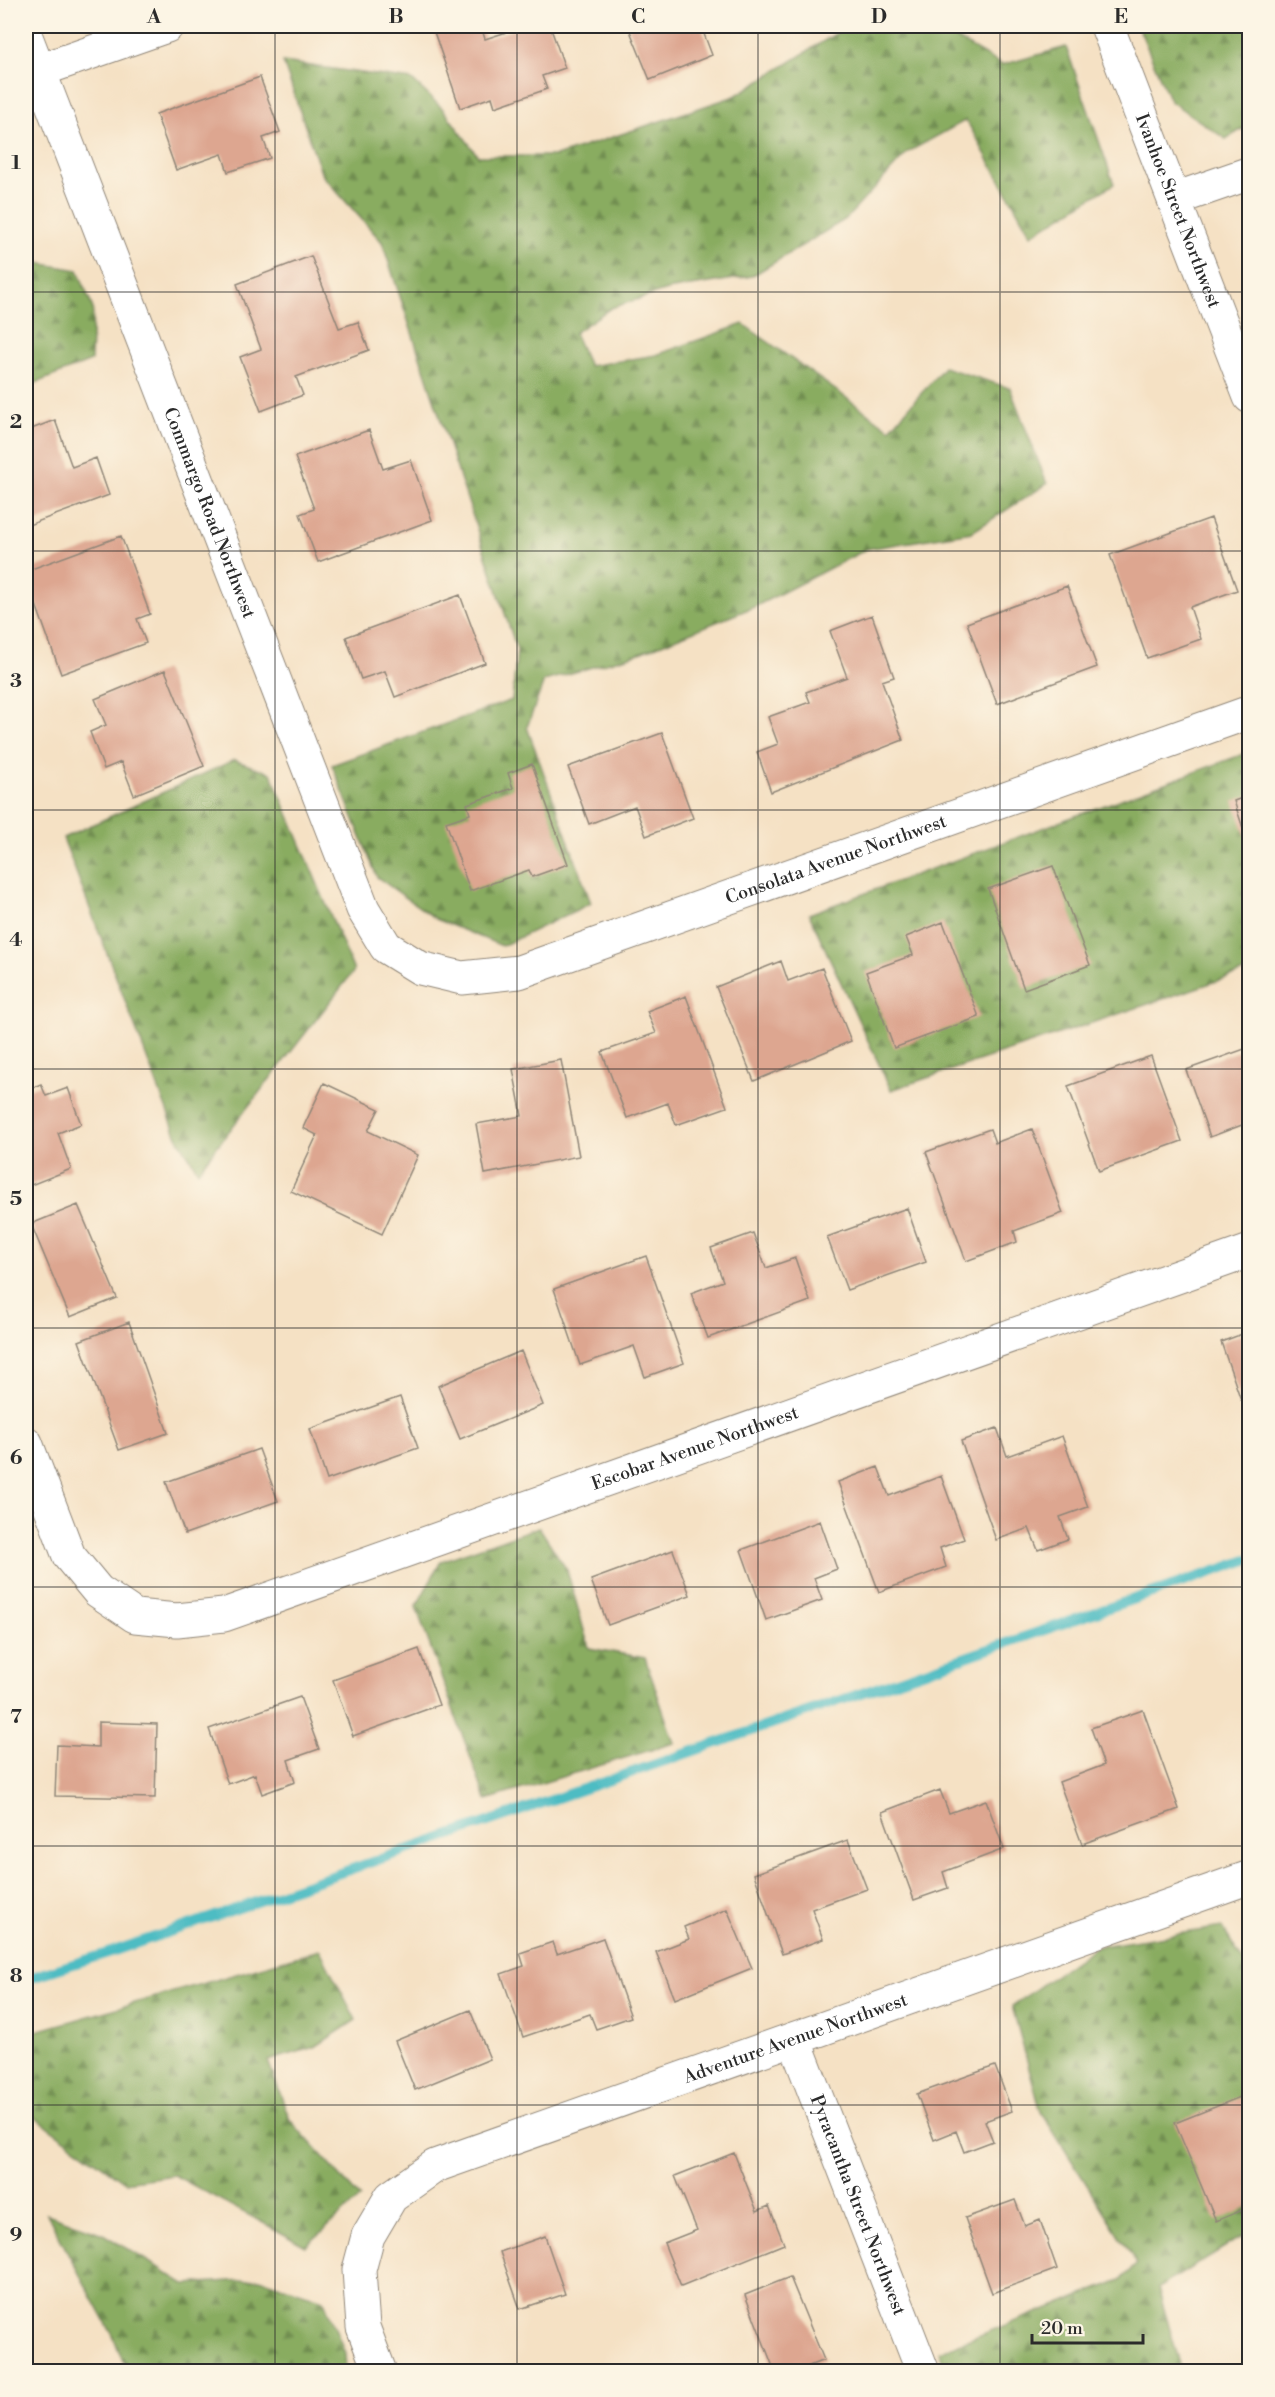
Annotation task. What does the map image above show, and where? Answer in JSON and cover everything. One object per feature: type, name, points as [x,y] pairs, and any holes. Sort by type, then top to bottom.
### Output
[{"type":"street","points":[[38,71],[167,26]]},
{"type":"street","name":"Ivanhoe Street Northwest","points":[[1107,26],[1250,397]]},
{"type":"street","name":"Commargo Road Northwest","points":[[26,37],[363,909],[387,947],[420,968]]},
{"type":"street","points":[[1175,199],[1250,173]]},
{"type":"street","name":"Consolata Avenue Northwest","points":[[420,968],[462,978],[519,972],[1250,712]]},
{"type":"street","name":"Escobar Avenue Northwest","points":[[26,1443],[69,1556],[98,1591],[135,1616],[177,1620],[224,1615],[1250,1251]]},
{"type":"street","name":"Adventure Avenue Northwest","points":[[381,2372],[363,2328],[359,2270],[368,2236],[391,2197],[435,2166],[1250,1877]]},
{"type":"street","name":"Pyracantha Street Northwest","points":[[794,2039],[923,2372]]},
{"type":"green space","points":[[848,26],[934,26],[1002,65],[1066,47],[1114,184],[1031,235],[966,120],[908,152],[846,219],[752,276],[667,290],[611,308],[574,333],[589,366],[656,355],[743,324],[890,429],[944,367],[1010,388],[1047,484],[972,532],[867,549],[756,606],[637,654],[544,681],[527,727],[591,903],[502,946],[436,919],[377,877],[332,765],[512,700],[517,650],[382,242],[322,175],[283,62],[412,80],[443,109],[478,156],[556,156],[735,96]]},
{"type":"green space","points":[[1138,26],[1249,26],[1249,125],[1226,139],[1170,101]]},
{"type":"green space","points":[[26,261],[78,270],[93,309],[91,361],[26,387]]},
{"type":"green space","points":[[1249,752],[1250,970],[891,1090],[809,914]]},
{"type":"green space","points":[[234,760],[271,773],[354,971],[198,1171],[177,1137],[63,838]]},
{"type":"green space","points":[[539,1527],[567,1570],[589,1648],[645,1658],[674,1743],[486,1800],[416,1607],[441,1561]]},
{"type":"green space","points":[[1222,1927],[1249,1971],[1249,2232],[1158,2288],[1182,2371],[947,2371],[939,2351],[1121,2280],[1137,2264],[1041,2112],[1012,2006],[1095,1947]]},
{"type":"green space","points":[[320,1950],[356,2020],[315,2047],[268,2061],[290,2120],[360,2198],[306,2246],[174,2175],[125,2182],[26,2111],[26,2034]]},
{"type":"green space","points":[[47,2214],[103,2234],[185,2284],[260,2279],[324,2300],[345,2353],[346,2371],[127,2371],[113,2336]]},
{"type":"building","points":[[432,26],[481,26],[485,39],[525,26],[550,26],[565,68],[542,76],[547,89],[495,107],[492,97],[460,108]]},
{"type":"building","points":[[628,26],[701,26],[712,55],[650,80]]},
{"type":"building","points":[[260,77],[280,132],[263,138],[270,158],[228,172],[222,154],[176,170],[156,114]]},
{"type":"building","points":[[311,256],[339,328],[358,322],[369,350],[296,377],[303,395],[261,411],[240,357],[261,349],[237,284]]},
{"type":"building","points":[[55,420],[72,467],[96,458],[109,495],[26,526],[26,431]]},
{"type":"building","points":[[369,430],[383,469],[411,460],[432,520],[318,562],[300,514],[314,509],[295,457]]},
{"type":"building","points":[[1211,518],[1237,590],[1190,607],[1201,639],[1147,658],[1110,555]]},
{"type":"building","points":[[121,536],[150,614],[137,619],[146,643],[61,674],[26,577],[26,571]]},
{"type":"building","points":[[1067,586],[1097,667],[997,704],[967,623]]},
{"type":"building","points":[[460,595],[485,663],[395,697],[385,671],[361,679],[346,637]]},
{"type":"building","points":[[872,615],[894,677],[882,681],[903,740],[771,792],[757,752],[778,744],[768,717],[810,702],[806,692],[847,677],[830,631]]},
{"type":"building","points":[[165,670],[204,766],[134,795],[121,762],[104,769],[90,732],[106,725],[95,699]]},
{"type":"building","points":[[662,733],[693,818],[646,836],[635,806],[589,824],[568,767]]},
{"type":"building","points":[[532,764],[568,864],[532,877],[529,870],[470,891],[446,822],[470,814],[467,804],[513,788],[508,773]]},
{"type":"building","points":[[1250,795],[1250,845],[1249,846],[1234,801]]},
{"type":"building","points":[[1053,866],[1090,965],[1024,989],[988,889]]},
{"type":"building","points":[[943,922],[979,1017],[894,1048],[866,972],[913,955],[906,937]]},
{"type":"building","points":[[781,961],[788,981],[822,968],[851,1041],[754,1081],[716,987]]},
{"type":"building","points":[[686,996],[727,1107],[676,1125],[668,1103],[627,1118],[602,1052],[656,1033],[647,1011]]},
{"type":"building","points":[[1250,1047],[1250,1122],[1210,1137],[1186,1070]]},
{"type":"building","points":[[1151,1056],[1182,1141],[1099,1171],[1068,1086]]},
{"type":"building","points":[[561,1060],[579,1156],[485,1174],[476,1124],[522,1116],[513,1069]]},
{"type":"building","points":[[324,1083],[379,1109],[368,1131],[418,1155],[382,1234],[291,1191],[317,1135],[303,1128]]},
{"type":"building","points":[[41,1084],[46,1096],[68,1088],[81,1124],[58,1133],[71,1169],[26,1187],[26,1090]]},
{"type":"building","points":[[990,1129],[995,1143],[1032,1129],[1063,1213],[1014,1231],[1017,1242],[966,1261],[926,1152]]},
{"type":"building","points":[[78,1205],[117,1298],[70,1317],[31,1224]]},
{"type":"building","points":[[907,1208],[926,1262],[847,1290],[827,1237]]},
{"type":"building","points":[[753,1233],[766,1268],[795,1258],[810,1301],[708,1338],[691,1293],[723,1281],[711,1248]]},
{"type":"building","points":[[646,1256],[684,1363],[645,1377],[634,1346],[580,1365],[554,1289]]},
{"type":"building","points":[[129,1322],[168,1433],[119,1450],[79,1341]]},
{"type":"building","points":[[1250,1331],[1250,1397],[1241,1400],[1221,1342]]},
{"type":"building","points":[[521,1351],[543,1405],[460,1439],[438,1386]]},
{"type":"building","points":[[400,1397],[418,1448],[327,1480],[310,1429]]},
{"type":"building","points":[[997,1428],[1007,1456],[1062,1436],[1088,1507],[1060,1517],[1068,1539],[1038,1550],[1029,1528],[996,1540],[961,1441]]},
{"type":"building","points":[[259,1449],[278,1501],[185,1534],[166,1482]]},
{"type":"building","points":[[878,1467],[889,1496],[941,1476],[964,1539],[940,1548],[946,1567],[879,1592],[838,1482]]},
{"type":"building","points":[[820,1521],[837,1569],[814,1578],[822,1600],[766,1620],[741,1550]]},
{"type":"building","points":[[673,1550],[690,1595],[608,1625],[591,1580]]},
{"type":"building","points":[[419,1649],[439,1705],[353,1736],[333,1680]]},
{"type":"building","points":[[300,1697],[319,1749],[288,1760],[295,1782],[262,1794],[255,1774],[228,1784],[209,1729]]},
{"type":"building","points":[[1143,1710],[1179,1809],[1082,1844],[1059,1782],[1104,1765],[1091,1728]]},
{"type":"building","points":[[98,1722],[157,1724],[155,1798],[55,1796],[57,1745],[98,1747]]},
{"type":"building","points":[[940,1790],[949,1813],[986,1800],[1004,1849],[943,1872],[948,1888],[914,1900],[882,1812]]},
{"type":"building","points":[[848,1840],[867,1889],[812,1909],[823,1939],[782,1954],[754,1874]]},
{"type":"building","points":[[727,1909],[752,1968],[675,1999],[656,1952],[689,1939],[684,1927]]},
{"type":"building","points":[[603,1938],[631,2017],[596,2029],[590,2014],[523,2037],[501,1974],[524,1966],[520,1953],[553,1942],[557,1954]]},
{"type":"building","points":[[470,2010],[490,2059],[415,2090],[395,2041]]},
{"type":"building","points":[[995,2066],[1012,2111],[985,2121],[993,2141],[964,2152],[956,2131],[934,2140],[917,2094]]},
{"type":"building","points":[[1250,2093],[1250,2207],[1216,2221],[1175,2123]]},
{"type":"building","points":[[734,2153],[757,2211],[769,2206],[784,2244],[681,2286],[664,2243],[697,2230],[675,2176]]},
{"type":"building","points":[[1015,2200],[1025,2226],[1040,2220],[1057,2269],[992,2293],[965,2218]]},
{"type":"building","points":[[545,2236],[565,2294],[520,2309],[500,2252]]},
{"type":"building","points":[[790,2277],[824,2360],[794,2372],[775,2372],[745,2295]]},
{"type":"building","points":[[608,2366],[610,2372],[594,2372],[594,2371]]},
{"type":"waterway","points":[[26,1979],[114,1951],[1250,1559]]}]
